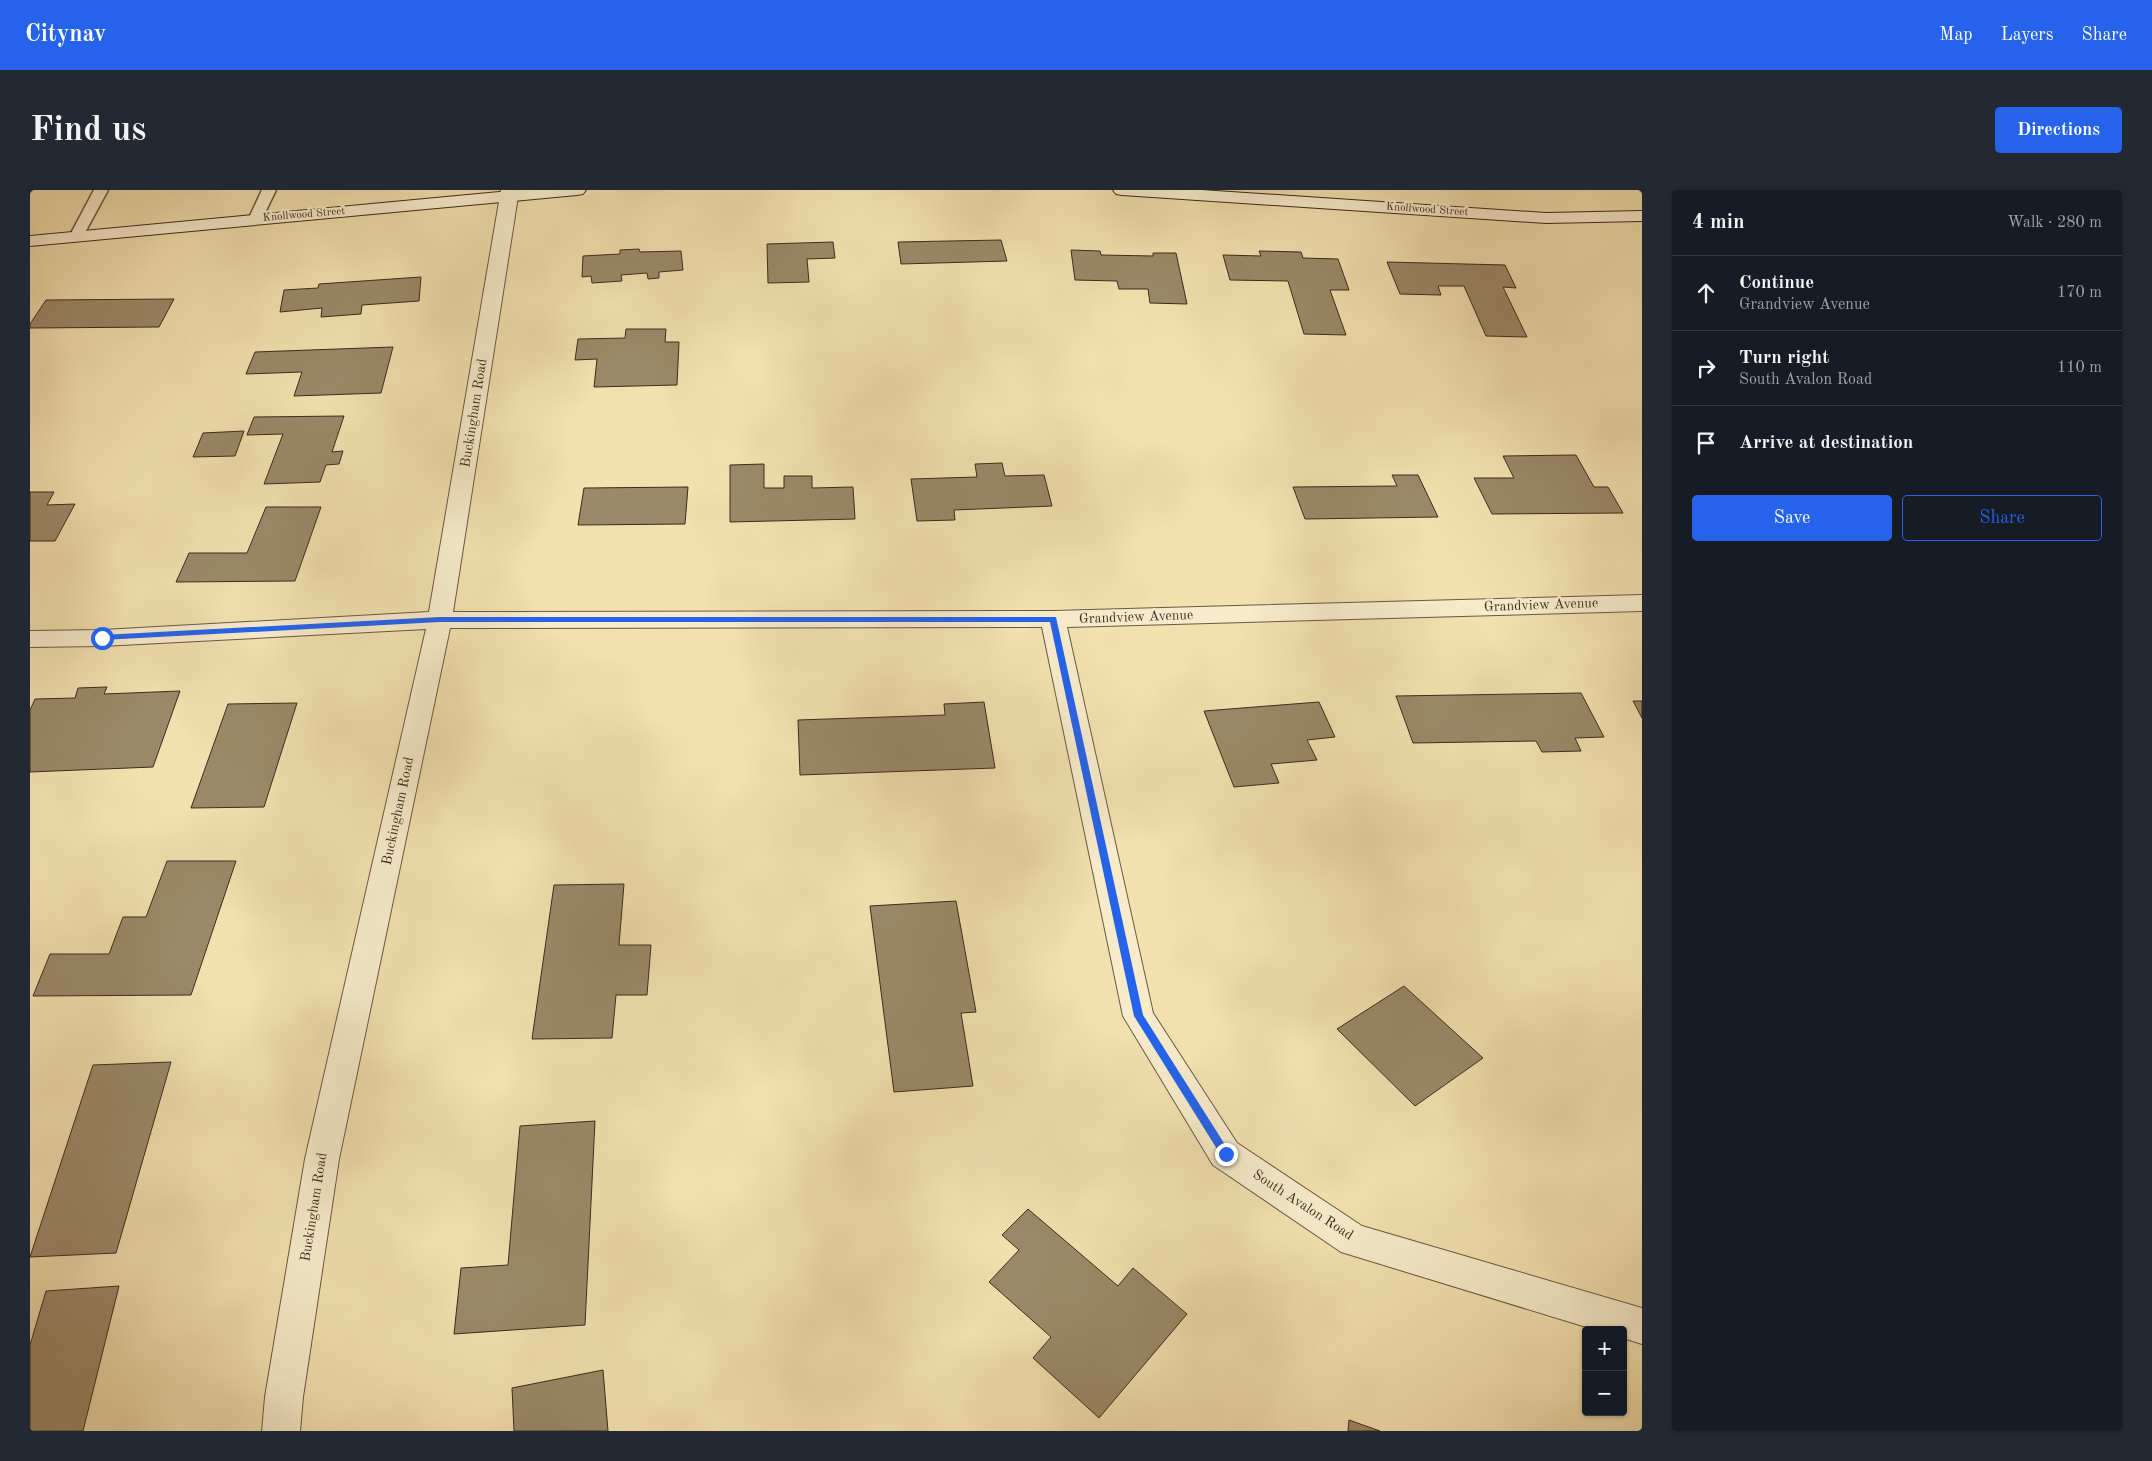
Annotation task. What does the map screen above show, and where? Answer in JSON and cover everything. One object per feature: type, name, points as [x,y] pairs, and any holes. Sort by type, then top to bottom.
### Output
[{"type":"street","name":"Knollwood Street","points":[[30,241],[510,193],[577,190]]},
{"type":"street","name":"Knollwood Street","points":[[1122,190],[1546,218],[1642,216]]},
{"type":"street","name":"Buckingham Road","points":[[281,1431],[284,1397],[322,1158],[440,620],[510,193]]},
{"type":"street","name":"Grandview Avenue","points":[[30,639],[102,638],[440,620],[1053,619],[1642,603]]},
{"type":"street","name":"South Avalon Road","points":[[1053,619],[1138,1016],[1226,1154],[1353,1240],[1642,1326]]},
{"type":"lane","points":[[76,237],[101,190]]},
{"type":"lane","points":[[255,220],[269,190]]},
{"type":"building","points":[[1001,240],[1007,261],[901,264],[898,242]]},
{"type":"building","points":[[833,242],[835,258],[807,259],[809,282],[768,283],[767,244]]},
{"type":"building","points":[[639,249],[640,252],[681,251],[683,270],[659,272],[659,278],[648,279],[647,273],[621,275],[622,281],[592,283],[591,276],[582,277],[583,256],[620,254],[620,250]]},
{"type":"building","points":[[1071,250],[1100,251],[1101,255],[1153,256],[1153,253],[1176,253],[1187,304],[1150,303],[1148,289],[1119,289],[1117,281],[1075,280]]},
{"type":"building","points":[[1259,251],[1301,252],[1303,258],[1338,259],[1349,290],[1330,290],[1346,335],[1304,334],[1288,281],[1230,280],[1223,255],[1261,256]]},
{"type":"building","points":[[1387,262],[1505,265],[1516,288],[1503,287],[1527,337],[1486,336],[1464,286],[1438,286],[1441,295],[1400,294]]},
{"type":"building","points":[[421,277],[419,301],[362,305],[361,314],[321,317],[322,308],[280,312],[284,290],[318,288],[319,284]]},
{"type":"building","points":[[174,299],[159,327],[30,328],[30,324],[46,300]]},
{"type":"building","points":[[626,329],[666,329],[665,342],[679,342],[677,385],[594,387],[597,359],[575,360],[578,339],[625,338]]},
{"type":"building","points":[[393,347],[381,393],[294,396],[302,372],[246,374],[255,352]]},
{"type":"building","points":[[344,416],[332,452],[343,451],[339,464],[326,465],[320,482],[264,484],[283,434],[247,435],[254,417]]},
{"type":"building","points":[[244,431],[235,456],[193,457],[203,433]]},
{"type":"building","points":[[1576,455],[1594,487],[1608,487],[1623,513],[1492,514],[1474,478],[1514,478],[1503,456]]},
{"type":"building","points":[[1002,463],[1005,476],[1044,475],[1052,506],[954,510],[955,520],[917,521],[911,479],[977,477],[975,464]]},
{"type":"building","points":[[764,464],[764,488],[784,488],[784,476],[812,476],[812,488],[853,487],[855,519],[730,522],[730,465]]},
{"type":"building","points":[[1392,475],[1418,475],[1438,517],[1305,519],[1293,487],[1397,486]]},
{"type":"building","points":[[688,487],[685,524],[578,525],[584,488]]},
{"type":"building","points":[[30,492],[54,492],[47,505],[75,504],[55,541],[30,541]]},
{"type":"building","points":[[266,507],[321,507],[295,581],[176,582],[189,553],[247,553]]},
{"type":"building","points":[[107,687],[104,694],[180,691],[153,767],[30,772],[30,710],[35,699],[75,698],[78,688]]},
{"type":"building","points":[[1581,693],[1604,737],[1575,738],[1581,751],[1542,752],[1536,741],[1413,743],[1396,696]]},
{"type":"building","points":[[1633,701],[1642,701],[1642,718]]},
{"type":"building","points":[[984,702],[995,768],[800,775],[798,720],[945,715],[944,704]]},
{"type":"building","points":[[1319,702],[1335,737],[1307,740],[1317,760],[1271,764],[1279,783],[1234,787],[1204,711]]},
{"type":"building","points":[[297,703],[264,807],[191,808],[228,704]]},
{"type":"building","points":[[167,861],[236,861],[191,995],[33,996],[50,954],[109,954],[123,917],[146,917]]},
{"type":"building","points":[[624,884],[619,945],[651,945],[647,995],[616,995],[612,1038],[532,1039],[554,885]]},
{"type":"building","points":[[956,901],[976,1012],[961,1013],[973,1086],[894,1092],[870,906]]},
{"type":"building","points":[[1404,986],[1483,1058],[1415,1106],[1337,1029]]},
{"type":"building","points":[[171,1062],[116,1253],[30,1257],[93,1065]]},
{"type":"building","points":[[595,1121],[585,1325],[454,1334],[461,1268],[508,1265],[520,1126]]},
{"type":"building","points":[[1028,1209],[1118,1286],[1133,1268],[1187,1314],[1099,1418],[1033,1358],[1051,1337],[989,1282],[1019,1250],[1002,1235]]},
{"type":"building","points":[[119,1286],[83,1431],[30,1431],[30,1345],[46,1291]]},
{"type":"building","points":[[603,1370],[608,1431],[514,1431],[512,1388]]},
{"type":"building","points":[[1349,1420],[1380,1431],[1348,1431]]},
{"type":"route","points":[[102,638],[440,620],[1053,619],[1138,1016],[1226,1154]]}]
